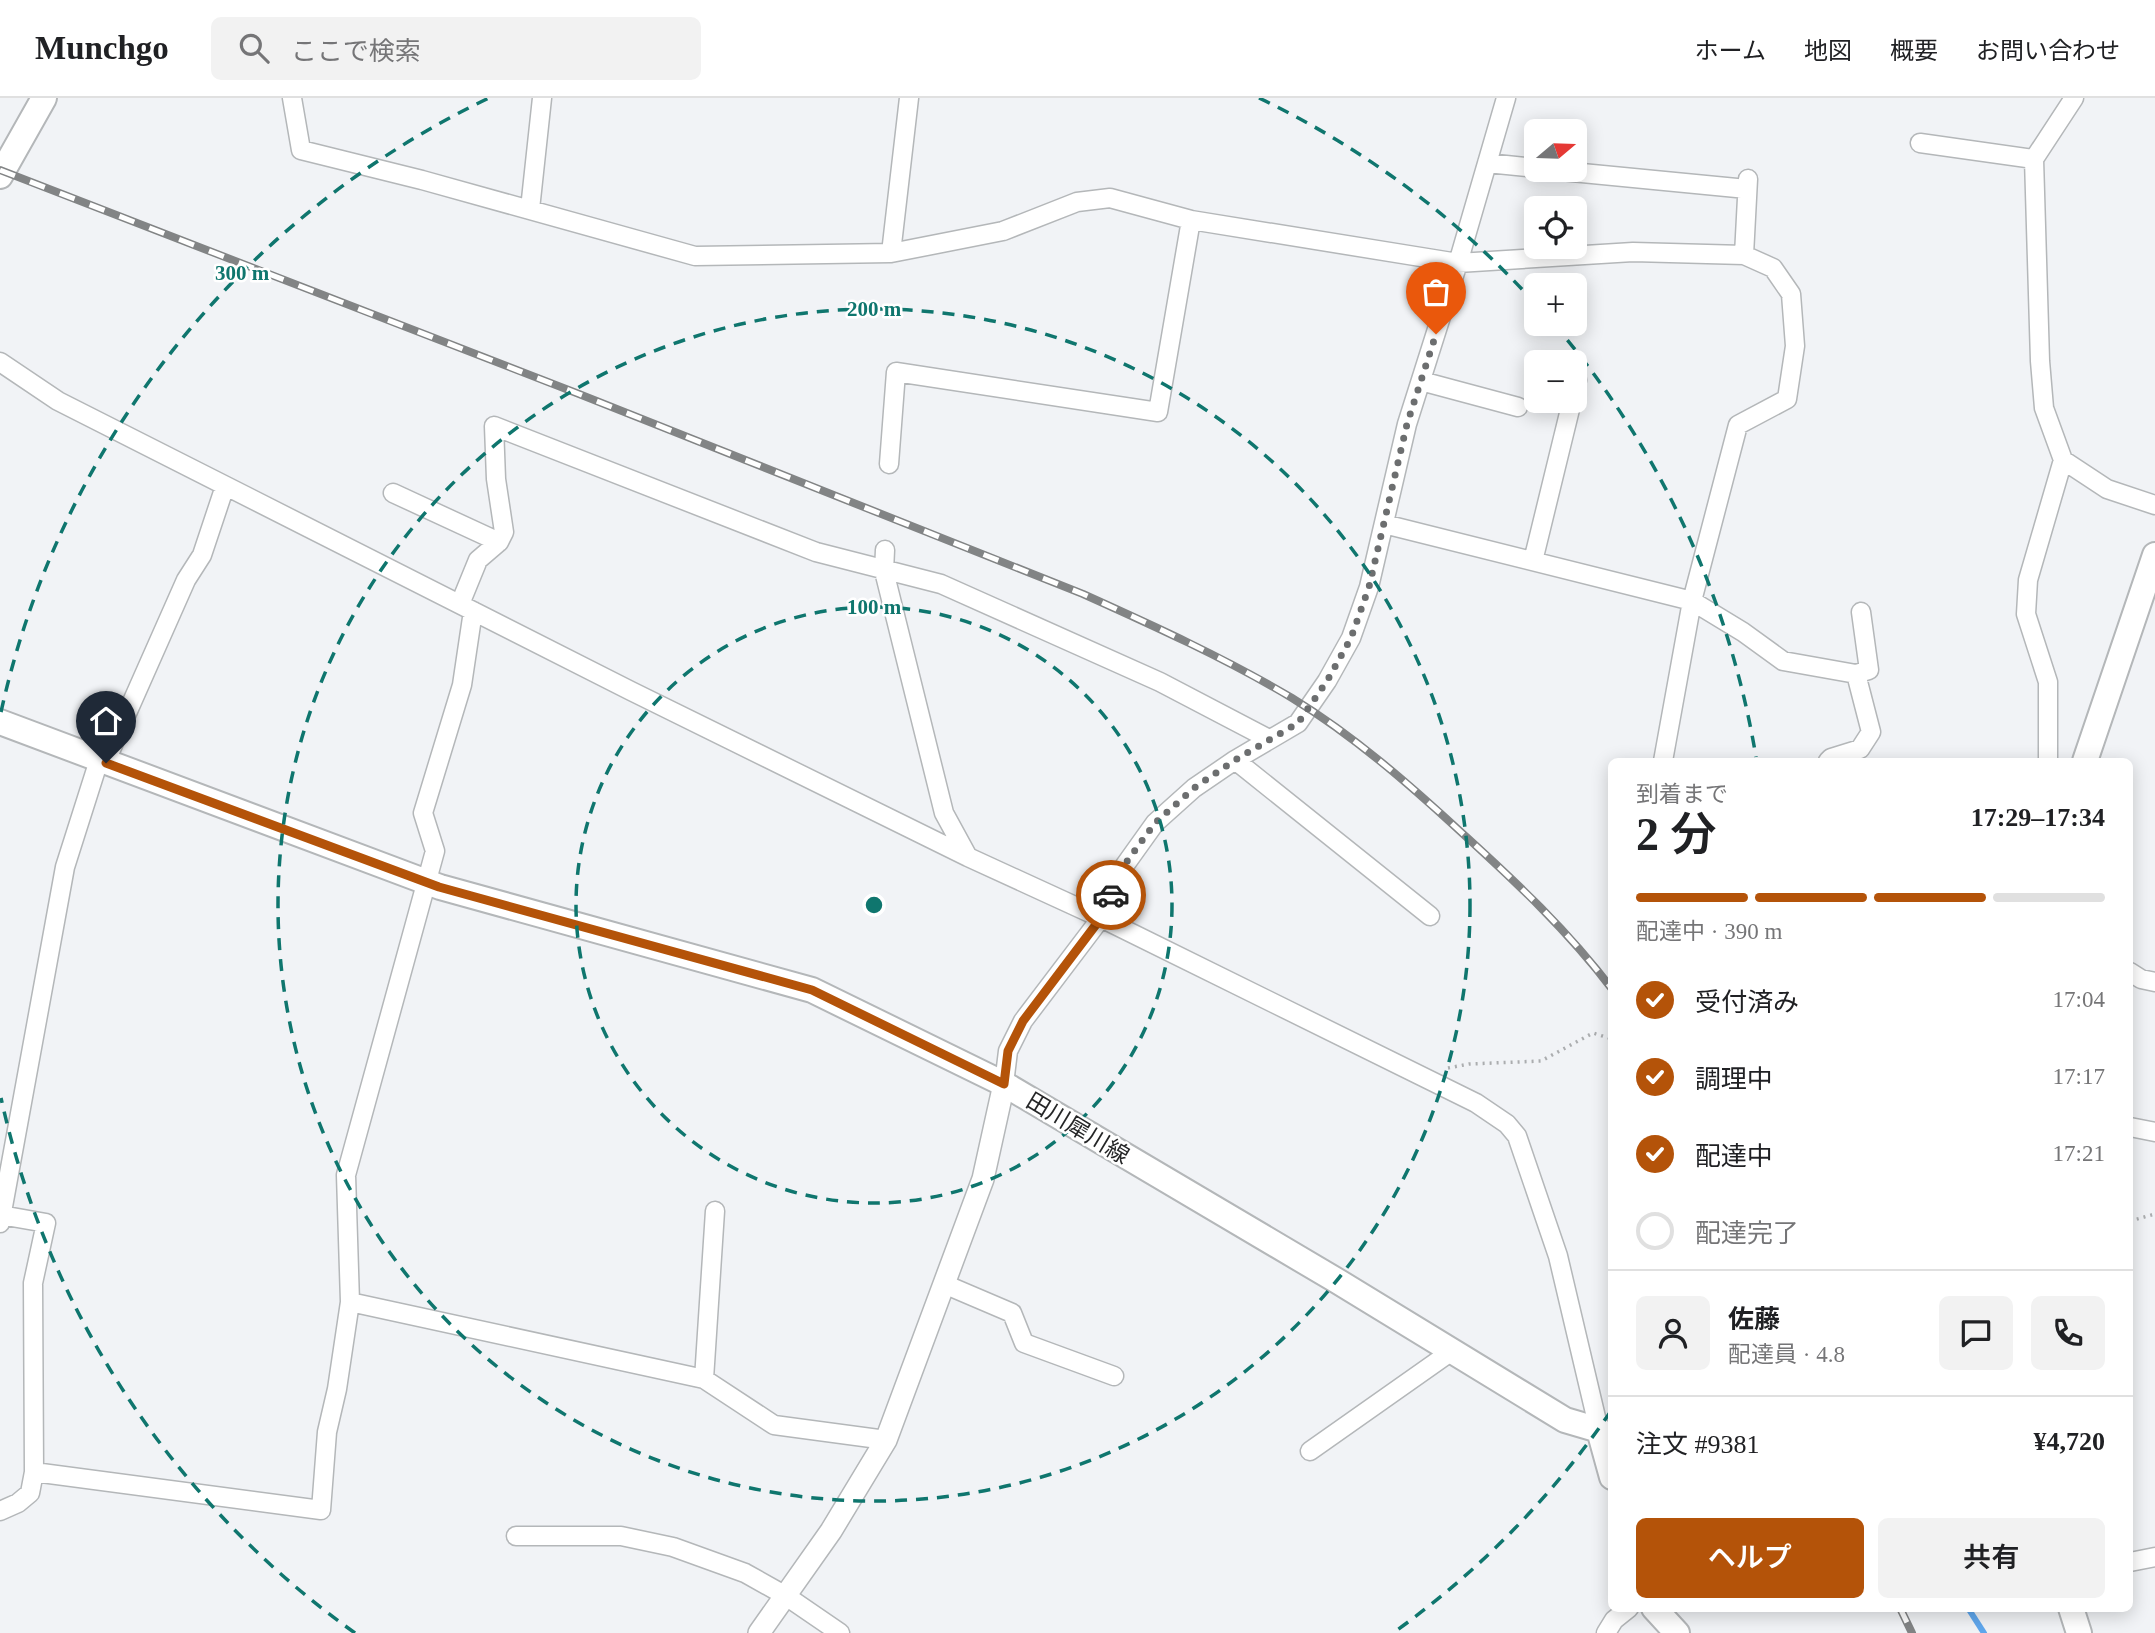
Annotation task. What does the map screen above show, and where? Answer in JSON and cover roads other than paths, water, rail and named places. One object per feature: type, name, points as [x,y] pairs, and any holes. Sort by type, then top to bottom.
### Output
[{"type":"main road","points":[[0,176],[44,98]]},
{"type":"main road","points":[[2086,758],[2155,555]]},
{"type":"main road","name":"田川犀川線","points":[[0,722],[425,881],[812,990],[1004,1084],[1565,1420],[1599,1430]]},
{"type":"main road","points":[[1599,1430],[1608,1463]]},
{"type":"main road","points":[[1658,1612],[1677,1633]]},
{"type":"main road","points":[[2072,1612],[2079,1633]]},
{"type":"street","points":[[292,98],[301,150],[530,209],[695,256],[891,253],[1003,231],[1077,202],[1110,198],[1191,220],[1458,263],[1633,252],[1744,255],[1773,268],[1791,294],[1795,346],[1787,399],[1738,425],[1692,601],[1664,758]]},
{"type":"street","points":[[530,209],[542,98]]},
{"type":"street","points":[[891,253],[909,98]]},
{"type":"street","points":[[759,1633],[831,1531],[886,1440],[983,1179],[1004,1084],[1008,1051],[1023,1021],[1101,918],[1125,864],[1155,823],[1194,788],[1298,723],[1327,681],[1351,638],[1369,587],[1407,424],[1506,98]]},
{"type":"street","points":[[2048,758],[2048,682],[2026,614],[2028,580],[2063,460],[2044,408],[2040,361],[2034,159],[2074,98]]},
{"type":"street","points":[[1920,143],[2034,159]]},
{"type":"street","points":[[1487,163],[1524,167]]},
{"type":"street","points":[[1587,173],[1748,184],[1744,255]]},
{"type":"street","points":[[889,464],[896,372],[1158,412],[1191,220]]},
{"type":"street","points":[[0,362],[58,401],[466,607],[968,857],[1101,918],[1476,1103],[1507,1124],[1517,1136],[1558,1256],[1599,1430]]},
{"type":"street","points":[[1421,381],[1518,407]]},
{"type":"street","points":[[1533,561],[1569,413]]},
{"type":"street","points":[[34,1472],[321,1510],[327,1432],[337,1389],[350,1303],[346,1175],[435,850],[422,813],[462,685],[466,607],[478,560],[499,542],[504,532],[496,479],[494,426],[816,552],[941,584],[1160,682],[1269,739]]},
{"type":"street","points":[[2063,460],[2107,489],[2155,505]]},
{"type":"street","points":[[0,1511],[18,1503],[30,1493],[34,1472],[33,1283],[46,1223],[1,1219],[65,867],[102,761],[186,580],[202,555],[225,486]]},
{"type":"street","points":[[393,494],[499,542]]},
{"type":"street","points":[[1384,524],[1692,601],[1743,632],[1783,661],[1856,674],[1869,670],[1861,612]]},
{"type":"street","points":[[885,550],[884,570],[944,813],[968,857]]},
{"type":"street","points":[[1830,758],[1865,755],[1871,732],[1856,674]]},
{"type":"street","points":[[1235,760],[1430,916]]},
{"type":"street","points":[[2133,974],[2155,982]]},
{"type":"street","points":[[2133,1128],[2155,1132]]},
{"type":"street","points":[[704,1379],[715,1211]]},
{"type":"street","points":[[944,1284],[1012,1314],[1024,1343],[1114,1377]]},
{"type":"street","points":[[350,1303],[704,1379],[774,1425],[886,1440]]},
{"type":"street","points":[[1310,1451],[1452,1351]]},
{"type":"street","points":[[516,1536],[621,1536],[673,1548],[745,1573],[786,1595],[840,1633]]},
{"type":"street","points":[[2133,1562],[2155,1558]]},
{"type":"street","points":[[1606,1633],[1614,1620],[1624,1612]]},
{"type":"waterway","points":[[1971,1612],[1984,1633]]},
{"type":"railway","points":[[0,170],[579,394],[1083,594],[1215,656],[1267,683],[1315,713],[1359,744],[1401,779],[1541,908],[1608,984]]},
{"type":"railway","points":[[1902,1612],[1912,1633]]}]
